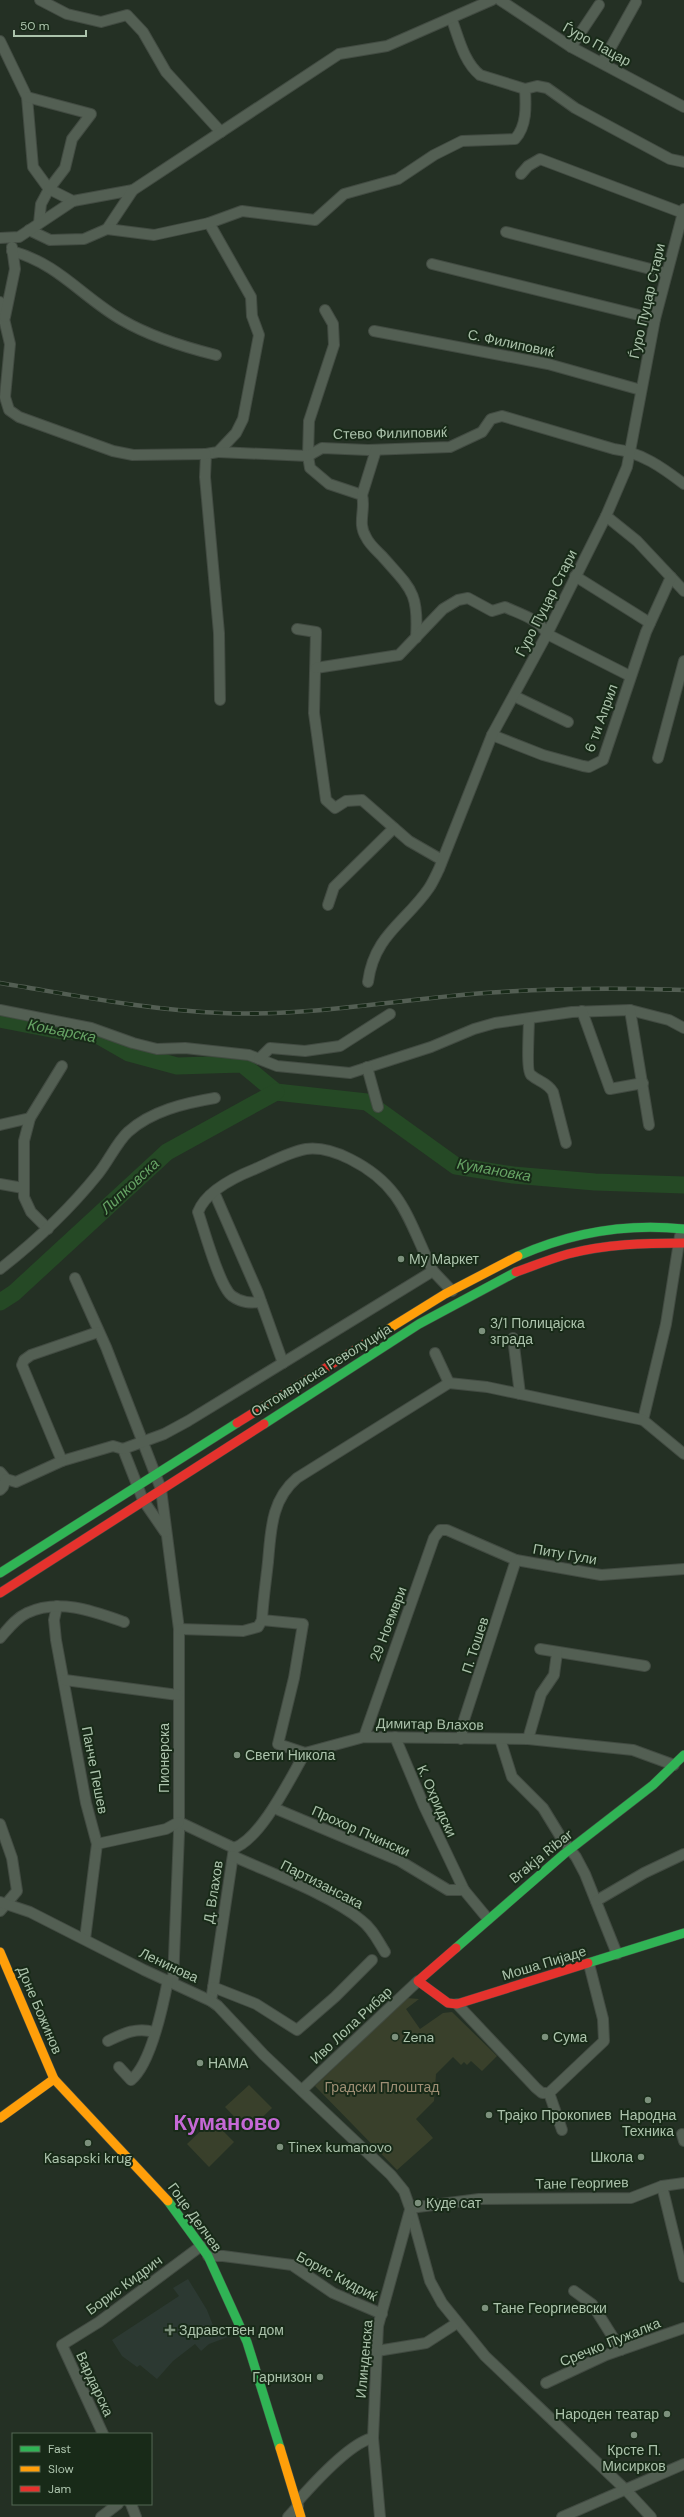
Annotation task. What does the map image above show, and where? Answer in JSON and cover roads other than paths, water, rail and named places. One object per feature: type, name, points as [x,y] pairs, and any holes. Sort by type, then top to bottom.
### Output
[{"type":"street","points":[[40,0],[67,14],[101,22],[127,16],[143,32],[166,72],[221,132]]},
{"type":"street","points":[[107,229],[133,190],[339,54],[388,46],[452,20],[468,9],[492,0]]},
{"type":"street","name":"Ѓуро Пацар","points":[[500,0],[571,47],[684,106]]},
{"type":"street","points":[[602,62],[636,2]]},
{"type":"street","points":[[571,47],[599,5]]},
{"type":"street","points":[[452,20],[467,62],[474,71],[480,75],[525,89],[537,86],[547,88],[575,108],[670,159],[684,162]]},
{"type":"street","points":[[0,40],[27,97],[33,167],[49,189],[73,201]]},
{"type":"street","points":[[29,230],[50,240],[84,239],[107,229],[154,235],[209,223],[242,211],[315,220],[344,194],[398,179],[434,155],[462,141],[514,139],[522,131],[526,106],[525,89]]},
{"type":"street","points":[[27,97],[91,114],[72,139],[65,168],[49,189],[42,204],[39,223]]},
{"type":"street","points":[[521,174],[528,166],[540,159],[683,211]]},
{"type":"street","points":[[0,238],[19,237],[73,201],[133,190]]},
{"type":"street","name":"Ѓуро Пуцар Стари","points":[[368,982],[370,971],[386,936],[429,888],[442,860],[492,735],[547,634],[606,516],[632,451],[655,319],[683,211]]},
{"type":"street","points":[[209,223],[251,298],[252,316],[259,335],[242,419],[236,433],[218,452]]},
{"type":"street","points":[[506,232],[666,272]]},
{"type":"street","points":[[4,319],[15,269],[11,238]]},
{"type":"street","points":[[12,251],[31,258],[61,274],[79,290],[122,320],[163,340],[216,355]]},
{"type":"street","points":[[432,264],[655,319]]},
{"type":"street","name":"Стево Филиповиќ","points":[[0,302],[10,344],[5,397],[9,410],[19,418],[113,451],[133,455],[206,454],[218,452],[308,456],[322,448],[376,450],[450,448],[482,432],[491,419],[502,416],[614,449],[632,451],[668,471],[684,484]]},
{"type":"street","points":[[325,310],[333,324],[334,346],[309,421],[308,456],[310,468],[329,484],[362,495]]},
{"type":"street","name":"С. Филиповиќ","points":[[374,331],[548,364],[642,390]]},
{"type":"street","points":[[376,450],[362,495],[361,521],[366,538],[409,586],[415,599],[418,613],[416,638]]},
{"type":"street","points":[[206,454],[205,484],[219,633],[220,700]]},
{"type":"street","points":[[606,516],[637,542],[684,591]]},
{"type":"street","points":[[575,576],[650,622]]},
{"type":"street","name":"6 ти Април","points":[[492,735],[543,755],[589,767],[603,760],[630,676],[650,622],[671,578]]},
{"type":"street","points":[[316,668],[399,655],[443,609],[458,600],[468,598],[492,611],[505,607],[543,626],[547,634],[630,676]]},
{"type":"street","points":[[297,629],[316,632],[314,713],[326,800],[335,808],[346,801],[362,800],[409,841],[442,860]]},
{"type":"street","points":[[658,758],[684,661]]},
{"type":"street","points":[[514,696],[568,722]]},
{"type":"street","points":[[328,905],[334,887],[394,828]]},
{"type":"street","points":[[0,1010],[91,1028],[144,1047],[157,1049],[185,1048],[248,1056],[277,1066],[339,1074],[350,1073],[431,1047],[474,1029],[495,1023],[582,1011],[630,1010],[669,1020],[684,1028]]},
{"type":"street","points":[[630,1010],[649,1125]]},
{"type":"street","points":[[582,1011],[610,1089],[643,1083]]},
{"type":"street","points":[[259,1059],[270,1048],[305,1051],[340,1046],[390,1014]]},
{"type":"street","points":[[528,1019],[530,1038],[527,1070],[531,1075],[549,1085],[553,1092],[566,1143]]},
{"type":"street","points":[[48,1229],[31,1212],[24,1198],[24,1141],[30,1118],[62,1066]]},
{"type":"street","points":[[367,1067],[378,1107]]},
{"type":"street","points":[[0,1269],[28,1248],[48,1229],[98,1175],[129,1131],[156,1115],[174,1108],[215,1098]]},
{"type":"street","points":[[0,1125],[30,1118]]},
{"type":"street","points":[[261,1302],[246,1303],[231,1295],[222,1280],[198,1212],[200,1206],[214,1192],[241,1175],[305,1150],[323,1150],[343,1155],[378,1175],[392,1189],[408,1217],[433,1271],[452,1291]]},
{"type":"street","points":[[0,1184],[23,1188]]},
{"type":"street","points":[[214,1192],[261,1302],[283,1363]]},
{"type":"street","points":[[643,1420],[666,1324],[682,1242],[682,1229]]},
{"type":"street","name":"Октомвриска Револуција","points":[[0,1573],[208,1439],[452,1291],[499,1266],[552,1243],[609,1230],[682,1229]]},
{"type":"street","name":"Октомвриска Револуција","points":[[0,1593],[424,1321],[508,1275],[568,1254],[602,1247],[682,1242]]},
{"type":"street","points":[[0,1490],[3,1487],[3,1475],[16,1482],[62,1461],[118,1445],[123,1449],[164,1434],[188,1422],[433,1271]]},
{"type":"street","name":"Пионерска","points":[[75,1278],[143,1442],[160,1489],[179,1629],[179,1822],[170,1981],[145,2061],[131,2080],[119,2067]]},
{"type":"street","points":[[62,1461],[22,1365],[24,1360],[30,1355],[98,1332]]},
{"type":"street","points":[[513,1338],[520,1394]]},
{"type":"street","points":[[435,1353],[449,1383]]},
{"type":"street","points":[[179,1629],[243,1631],[258,1627],[262,1620],[271,1526],[278,1500],[288,1485],[449,1383],[520,1394],[643,1420],[684,1454]]},
{"type":"street","name":"Пионерска","points":[[123,1449],[136,1486],[143,1500],[167,1535]]},
{"type":"street","name":"29 Ноември","points":[[364,1737],[434,1538],[440,1530],[447,1530]]},
{"type":"street","name":"Питу Гули","points":[[447,1530],[516,1560],[601,1575],[684,1569]]},
{"type":"street","name":"П. Тошев","points":[[461,1739],[464,1720],[516,1560]]},
{"type":"street","points":[[0,1638],[27,1613],[57,1606],[87,1609],[124,1622]]},
{"type":"street","name":"Панче Пешев","points":[[57,1606],[54,1620],[86,1803],[97,1844],[84,1939]]},
{"type":"street","points":[[234,1852],[243,1844],[274,1808],[305,1753],[278,1744],[294,1678],[303,1624],[262,1620]]},
{"type":"street","points":[[540,1649],[557,1653],[645,1666]]},
{"type":"street","points":[[528,1739],[541,1694],[554,1675],[557,1653]]},
{"type":"street","points":[[65,1680],[178,1695]]},
{"type":"street","name":"Димитар Влахов","points":[[305,1753],[364,1737],[461,1739],[500,1738],[528,1739],[633,1750],[674,1766]]},
{"type":"street","name":"К. Охридски","points":[[395,1737],[424,1806],[464,1890]]},
{"type":"street","points":[[500,1738],[512,1777],[543,1808],[586,1874],[617,1954]]},
{"type":"street","name":"Brakja Ribar","points":[[418,1981],[570,1849],[653,1785],[684,1755]]},
{"type":"street","name":"Прохор Пчински","points":[[274,1808],[400,1861],[448,1890],[464,1890]]},
{"type":"street","points":[[97,1844],[166,1829],[179,1822]]},
{"type":"street","name":"Д. Влахов","points":[[179,1822],[234,1852],[211,2001]]},
{"type":"street","points":[[0,1824],[16,1876],[17,1891],[4,1903],[0,1911]]},
{"type":"street","name":"Партизансака","points":[[234,1852],[328,1900],[361,1920],[370,1929],[385,1952]]},
{"type":"street","points":[[596,1901],[644,1872],[684,1854]]},
{"type":"street","points":[[464,1890],[488,1919]]},
{"type":"street","name":"Ленинова","points":[[4,1903],[84,1939],[211,2001],[264,2055],[391,2175],[404,2191],[420,2240],[430,2282],[442,2303],[457,2323],[502,2372],[525,2391],[625,2488],[651,2517]]},
{"type":"street","name":"Моша Пијаде","points":[[456,2004],[589,1964],[684,1933]]},
{"type":"street","name":"Доне Божинов","points":[[0,1952],[54,2079]]},
{"type":"street","points":[[213,1987],[256,2004],[297,2030],[336,1997],[372,1960]]},
{"type":"street","points":[[418,1981],[448,2003],[456,2004],[542,2093],[549,2092],[604,2041],[603,2019],[589,1964]]},
{"type":"street","name":"Иво Лола Рибар","points":[[302,2090],[418,1981]]},
{"type":"street","points":[[108,2041],[134,2030],[145,2029],[154,2032]]},
{"type":"street","points":[[0,2118],[54,2079]]},
{"type":"street","name":"Гоце Делчев","points":[[54,2079],[166,2198],[208,2256],[247,2342],[301,2517]]},
{"type":"street","points":[[549,2092],[562,2130]]},
{"type":"street","name":"Тане Георгиев","points":[[410,2208],[478,2199],[631,2198],[662,2186],[684,2183]]},
{"type":"street","points":[[662,2186],[684,2277]]},
{"type":"street","name":"Илинденска","points":[[380,2517],[373,2438],[378,2326],[410,2208]]},
{"type":"street","points":[[400,2245],[420,2240]]},
{"type":"street","name":"Борис Кидрич","points":[[62,2345],[99,2322],[201,2246]]},
{"type":"street","name":"Борис Кидриќ","points":[[208,2256],[230,2257],[292,2265],[333,2293],[382,2314]]},
{"type":"street","points":[[574,2291],[592,2304],[621,2350]]},
{"type":"street","points":[[377,2351],[426,2343],[457,2323]]},
{"type":"street","name":"Сречко Пужалка","points":[[546,2382],[621,2350],[684,2328]]},
{"type":"street","name":"Вардарска","points":[[62,2345],[103,2433]]},
{"type":"street","points":[[288,2517],[297,2504],[338,2461],[366,2439],[373,2438]]},
{"type":"street","points":[[562,2517],[625,2488],[684,2464]]},
{"type":"street","points":[[101,2517],[117,2505]]},
{"type":"street","points":[[131,2505],[136,2517]]},
{"type":"waterway","name":"Коњарска","points":[[0,1019],[61,1031],[94,1033],[129,1053],[177,1066],[242,1064],[276,1092]]},
{"type":"waterway","name":"Кумановка","points":[[276,1092],[367,1102],[456,1166],[513,1175],[595,1182],[684,1185]]},
{"type":"waterway","name":"Липковска","points":[[0,1302],[14,1293],[167,1152],[276,1092]]},
{"type":"railway","points":[[0,983],[166,1009],[222,1013],[292,1012],[466,995],[524,991],[592,989],[684,990]]},
{"type":"place","name":"Му Маркет","points":[[401,1259]]},
{"type":"place","name":"3/1 Полицајска зграда","points":[[482,1331]]},
{"type":"place","name":"Свети Никола","points":[[237,1755]]},
{"type":"place","name":"Zena","points":[[395,2037]]},
{"type":"place","name":"Сума","points":[[545,2037]]},
{"type":"place","name":"НАМА","points":[[200,2063]]},
{"type":"place","name":"Народна Техника","points":[[648,2100]]},
{"type":"place","name":"Трајко Прокопиев","points":[[489,2115]]},
{"type":"place","name":"Kasapski krug","points":[[88,2143]]},
{"type":"place","name":"Tinex kumanovo","points":[[280,2147]]},
{"type":"place","name":"Школа","points":[[641,2157]]},
{"type":"place","name":"Куде сат","points":[[418,2203]]},
{"type":"place","name":"Тане Георгиевски","points":[[485,2308]]},
{"type":"place","name":"Здравствен дом","points":[[170,2330]]},
{"type":"place","name":"Гарнизон","points":[[320,2377]]},
{"type":"place","name":"Народен театар","points":[[667,2414]]},
{"type":"place","name":"Крсте П. Мисирков","points":[[634,2435]]},
{"type":"district","name":"Куманово","points":[[227,2122]]},
{"type":"park label","name":"Градски Плоштад","points":[[382,2087]]}]
